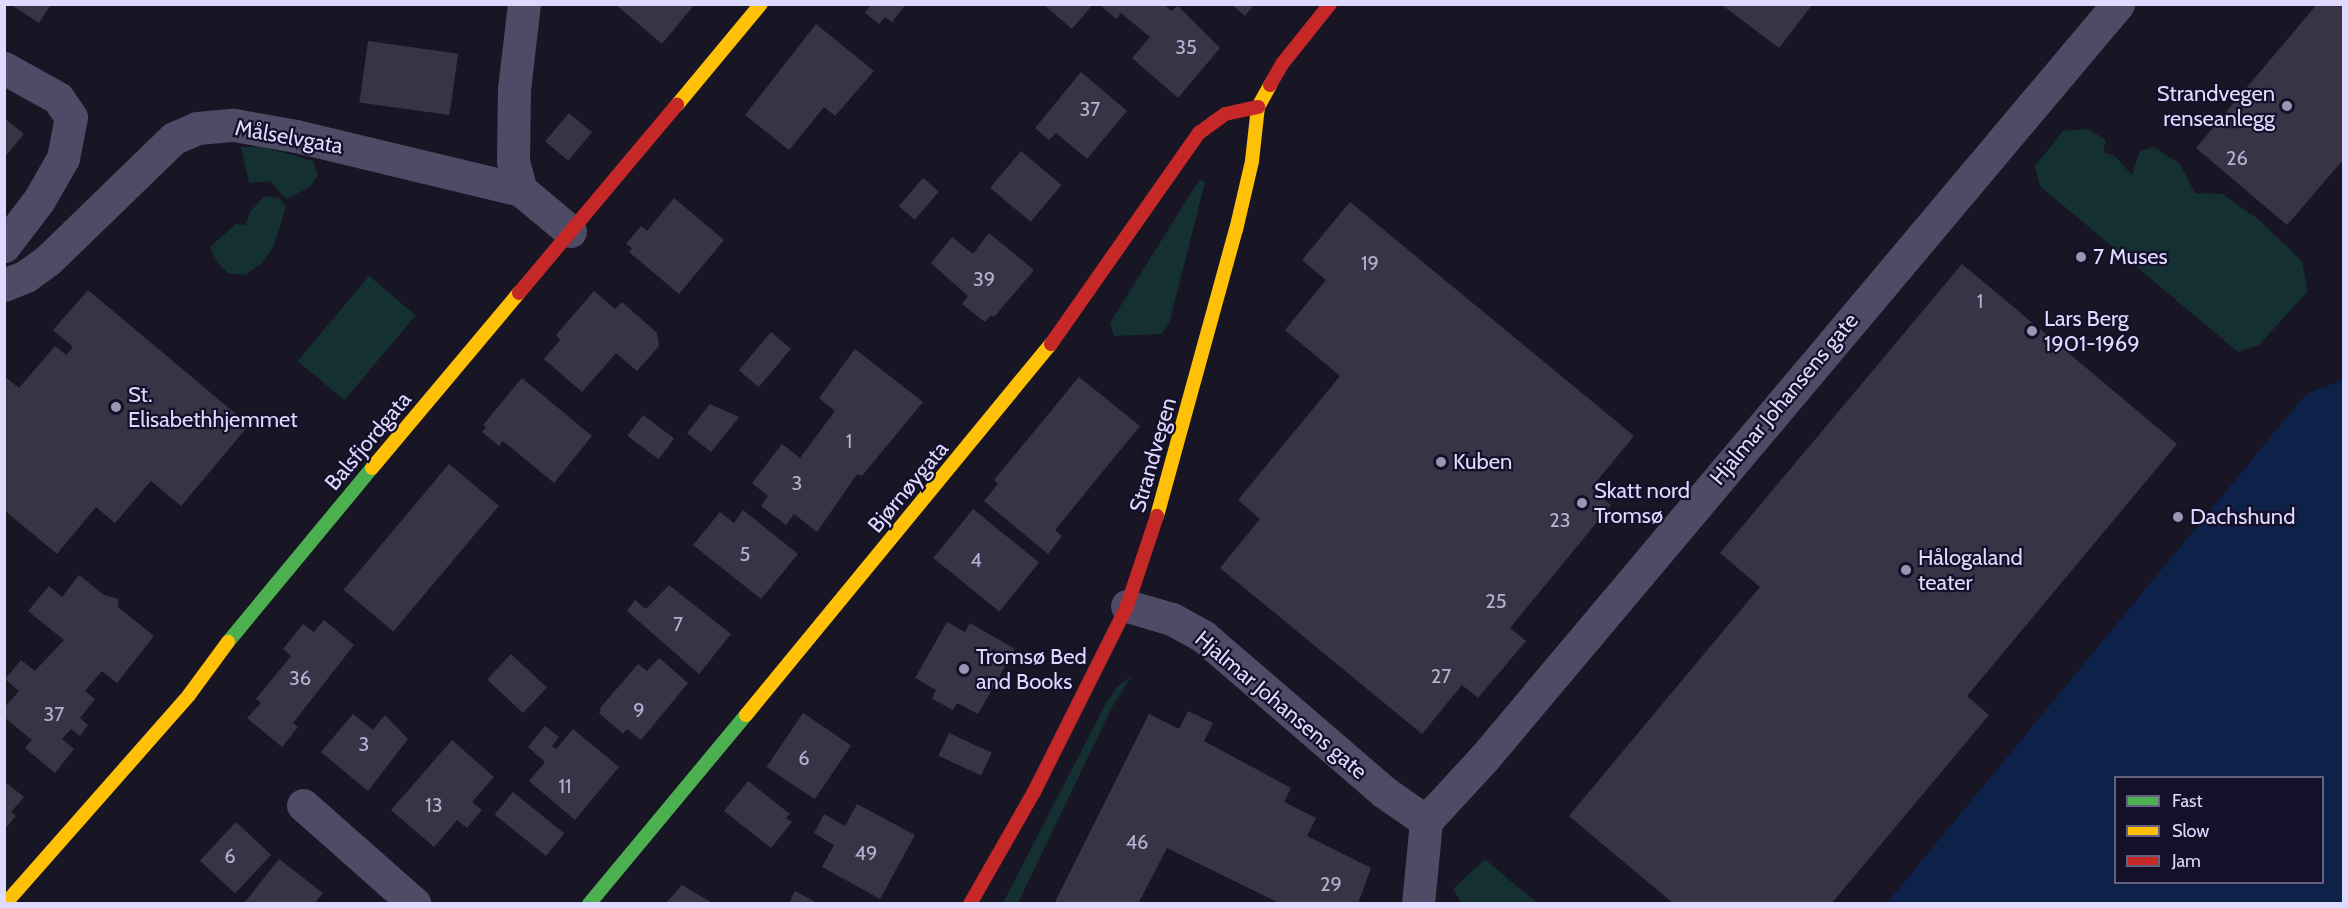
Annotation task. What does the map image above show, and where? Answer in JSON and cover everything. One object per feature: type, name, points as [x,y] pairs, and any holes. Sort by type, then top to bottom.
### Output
[{"type":"street","points":[[524,4],[512,141],[521,190],[570,231]]},
{"type":"street","name":"Balsfjordgata","points":[[5,903],[189,695],[240,626],[508,310],[570,231],[761,4]]},
{"type":"street","name":"Strandvegen","points":[[970,903],[1034,792],[1127,606],[1154,528],[1233,240],[1252,161],[1258,107],[1282,64],[1330,4]]},
{"type":"street","name":"Hjalmar Johansens gate","points":[[1127,606],[1172,619],[1204,637],[1384,792],[1426,821],[1485,757],[2118,4]]},
{"type":"street","points":[[4,68],[58,98],[71,117],[63,158],[39,200],[4,246]]},
{"type":"street","name":"Bjørnøygata","points":[[589,903],[1029,375],[1199,132],[1225,114],[1258,107]]},
{"type":"street","name":"Målselvgata","points":[[4,285],[26,276],[48,260],[174,138],[197,128],[234,125],[296,136],[521,190]]},
{"type":"street","points":[[303,805],[415,903]]},
{"type":"street","points":[[1418,903],[1426,821]]},
{"type":"green space","points":[[2088,129],[2106,140],[2103,152],[2115,156],[2132,175],[2140,151],[2154,147],[2180,164],[2195,193],[2222,194],[2258,219],[2302,261],[2308,291],[2259,345],[2238,352],[2040,186],[2035,166],[2063,131]]},
{"type":"green space","points":[[241,147],[263,147],[313,161],[318,175],[310,187],[286,199],[270,181],[249,183]]},
{"type":"green space","points":[[1199,180],[1205,182],[1169,324],[1161,334],[1114,336],[1110,323]]},
{"type":"green space","points":[[264,196],[279,198],[286,206],[274,246],[260,265],[245,275],[228,273],[217,262],[210,247],[236,224],[246,225],[250,212]]},
{"type":"green space","points":[[369,276],[416,315],[344,400],[298,361]]},
{"type":"green space","points":[[1132,675],[1112,707],[1018,903],[1003,903],[1106,703],[1117,687]]},
{"type":"green space","points":[[1485,859],[1538,903],[1461,903],[1453,889]]},
{"type":"water","points":[[2343,380],[2343,903],[1887,903],[2306,394]]},
{"type":"building","points":[[10,4],[51,4],[39,23]]},
{"type":"building","points":[[615,4],[695,4],[662,44]]},
{"type":"building","points":[[871,4],[906,4],[892,22],[885,17],[879,24],[865,13]]},
{"type":"building","points":[[1043,4],[1093,4],[1072,29]]},
{"type":"building","points":[[1099,4],[1164,4],[1171,11],[1178,6],[1220,48],[1178,98],[1132,58],[1150,37],[1121,13],[1116,19]]},
{"type":"building","points":[[1231,4],[1254,4],[1245,16]]},
{"type":"building","name":"Strandvegen renseanlegg","points":[[2317,4],[2344,4],[2344,159],[2287,225],[2196,148]]},
{"type":"building","points":[[1722,5],[1812,5],[1779,48]]},
{"type":"building","points":[[816,24],[874,71],[835,116],[824,107],[789,150],[745,115]]},
{"type":"building","points":[[368,41],[458,54],[449,115],[359,102]]},
{"type":"building","points":[[1081,72],[1127,111],[1087,159],[1056,133],[1049,140],[1035,128]]},
{"type":"building","points":[[569,113],[592,132],[568,161],[545,141]]},
{"type":"building","points":[[4,118],[24,134],[4,158]]},
{"type":"building","points":[[1021,151],[1062,185],[1031,222],[990,188]]},
{"type":"building","points":[[923,178],[939,192],[915,220],[899,206]]},
{"type":"building","points":[[674,198],[724,240],[679,294],[629,252],[632,248],[626,244],[641,226],[647,231]]},
{"type":"building","name":"Kuben","points":[[1350,202],[1634,436],[1591,488],[1611,505],[1510,628],[1526,641],[1478,698],[1462,685],[1422,734],[1220,568],[1260,519],[1238,500],[1340,376],[1285,330],[1326,280],[1302,260]]},
{"type":"building","points":[[989,233],[1034,270],[994,317],[991,315],[985,322],[962,304],[968,296],[931,263],[952,237],[973,254]]},
{"type":"building","name":"Hålogaland teater","points":[[1962,264],[2177,444],[1967,696],[1989,715],[1831,904],[1674,904],[1569,816],[1760,587],[1720,553]]},
{"type":"building","name":"St. Elisabethhjemmet","points":[[88,290],[249,425],[181,506],[151,481],[115,523],[96,507],[57,554],[4,510],[4,376],[19,388],[55,346],[66,355],[73,347],[53,330]]},
{"type":"building","points":[[594,291],[615,309],[622,302],[657,333],[659,346],[637,371],[616,353],[582,392],[544,359],[560,340],[556,335]]},
{"type":"building","points":[[771,332],[791,349],[759,387],[739,370]]},
{"type":"building","points":[[855,349],[923,402],[862,476],[857,474],[817,532],[794,514],[786,525],[761,506],[768,496],[752,483],[782,444],[800,458],[835,411],[819,398]]},
{"type":"building","points":[[1079,377],[1140,426],[1055,530],[1062,536],[1048,554],[984,501],[998,484],[994,480]]},
{"type":"building","points":[[522,378],[592,436],[554,483],[503,441],[499,446],[482,432],[486,427],[483,425]]},
{"type":"building","points":[[710,404],[739,417],[711,452],[687,433]]},
{"type":"building","points":[[643,415],[674,438],[658,459],[627,436]]},
{"type":"building","points":[[449,464],[499,506],[393,631],[344,590]]},
{"type":"building","points":[[973,509],[1039,562],[999,611],[933,558]]},
{"type":"building","points":[[743,510],[798,554],[761,599],[693,545],[720,512],[734,523]]},
{"type":"building","points":[[79,575],[104,595],[118,599],[118,607],[154,636],[117,683],[102,671],[85,691],[95,699],[80,718],[88,725],[80,736],[71,729],[62,739],[74,749],[55,773],[25,748],[32,740],[4,717],[4,708],[19,691],[5,679],[21,660],[35,671],[64,640],[28,611],[49,586],[62,597]]},
{"type":"building","points":[[669,585],[731,634],[699,674],[627,611],[635,600],[646,609]]},
{"type":"building","points":[[324,620],[354,645],[293,723],[298,727],[282,747],[247,718],[261,703],[256,699],[291,656],[283,649],[303,624],[314,632]]},
{"type":"building","points":[[947,622],[965,632],[970,623],[1015,649],[978,714],[957,703],[953,710],[932,699],[936,690],[915,678]]},
{"type":"building","points":[[511,654],[547,687],[523,713],[487,680]]},
{"type":"building","points":[[659,658],[688,683],[641,740],[627,729],[623,734],[599,713],[601,707],[638,664],[647,671]]},
{"type":"building","points":[[1188,711],[1213,723],[1204,741],[1291,788],[1284,802],[1316,818],[1307,836],[1371,868],[1358,904],[1281,904],[1167,848],[1138,904],[1054,904],[1149,714],[1179,729]]},
{"type":"building","points":[[803,713],[851,745],[815,799],[767,767]]},
{"type":"building","points":[[353,714],[373,730],[385,715],[408,739],[368,791],[321,752]]},
{"type":"building","points":[[545,726],[559,737],[552,746],[556,749],[573,729],[619,767],[575,820],[529,781],[545,762],[528,747]]},
{"type":"building","points":[[949,733],[992,753],[981,776],[938,756]]},
{"type":"building","points":[[452,740],[494,777],[472,802],[482,810],[467,828],[457,820],[434,847],[391,810]]},
{"type":"building","points":[[4,781],[24,797],[11,812],[16,816],[4,830]]},
{"type":"building","points":[[748,781],[790,814],[786,818],[792,822],[771,848],[724,811]]},
{"type":"building","points":[[513,792],[564,834],[546,856],[495,815]]},
{"type":"building","points":[[857,804],[915,835],[880,899],[822,867],[834,845],[814,833],[824,814],[845,826]]},
{"type":"building","points":[[236,822],[271,855],[235,893],[200,861]]},
{"type":"building","points":[[279,859],[323,893],[314,904],[245,902]]},
{"type":"building","points":[[682,885],[714,904],[665,904]]},
{"type":"building","points":[[795,891],[819,904],[789,904]]},
{"type":"traffic: fast","points":[[228,642],[372,468]]},
{"type":"traffic: fast","points":[[589,904],[746,715]]},
{"type":"traffic: slow","points":[[677,105],[761,4]]},
{"type":"traffic: slow","points":[[1157,516],[1236,230],[1252,161],[1258,107],[1270,85]]},
{"type":"traffic: slow","points":[[372,468],[519,293]]},
{"type":"traffic: slow","points":[[746,715],[1051,344]]},
{"type":"traffic: slow","points":[[5,904],[189,695],[228,642]]},
{"type":"traffic: jam","points":[[1270,85],[1282,64],[1330,4]]},
{"type":"traffic: jam","points":[[519,293],[677,105]]},
{"type":"traffic: jam","points":[[1051,344],[1199,133],[1225,114],[1258,107]]},
{"type":"traffic: jam","points":[[970,904],[1034,792],[1127,606],[1157,516]]},
{"type":"place","name":"Strandvegen renseanlegg","points":[[2287,106]]},
{"type":"place","name":"7 Muses","points":[[2081,257]]},
{"type":"place","name":"Lars Berg 1901-1969","points":[[2032,331]]},
{"type":"place","name":"St. Elisabethhjemmet","points":[[116,407]]},
{"type":"place","name":"Kuben","points":[[1441,462]]},
{"type":"place","name":"Skatt nord Tromsø","points":[[1582,503]]},
{"type":"place","name":"Dachshund","points":[[2178,517]]},
{"type":"place","name":"Hålogaland teater","points":[[1906,570]]},
{"type":"place","name":"Tromsø Bed and Books","points":[[964,669]]}]
